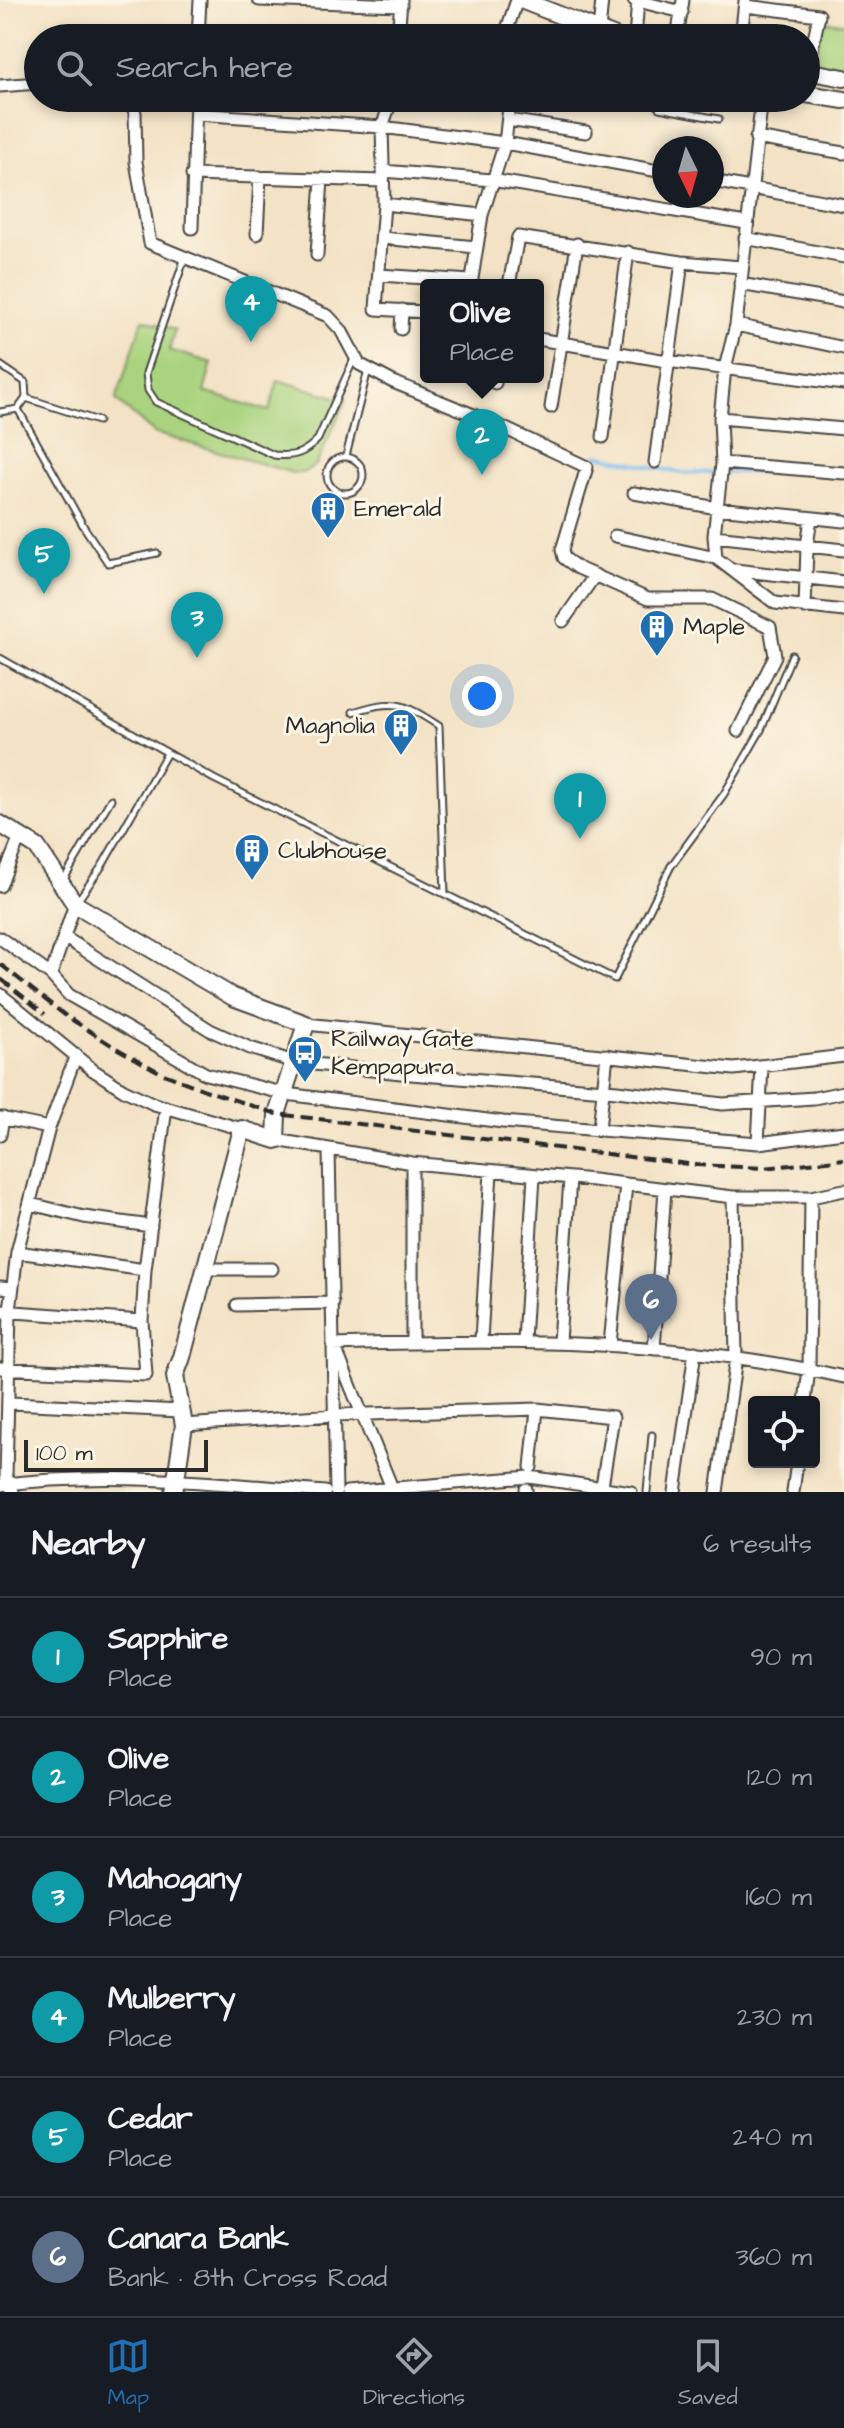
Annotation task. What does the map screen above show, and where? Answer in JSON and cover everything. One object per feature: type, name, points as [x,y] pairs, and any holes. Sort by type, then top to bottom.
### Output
[{"type":"street","points":[[199,24],[200,0]]},
{"type":"street","points":[[259,0],[401,2],[399,24]]},
{"type":"street","points":[[510,24],[519,0],[560,8],[587,24]]},
{"type":"street","points":[[600,24],[602,0]]},
{"type":"street","points":[[636,24],[637,0],[683,6]]},
{"type":"street","points":[[743,24],[745,3],[819,15],[817,24]]},
{"type":"street","points":[[820,75],[844,78]]},
{"type":"street","points":[[0,86],[24,84]]},
{"type":"street","points":[[820,96],[844,100]]},
{"type":"street","points":[[135,112],[136,162],[150,243],[328,316],[341,330],[354,358],[368,369],[587,467],[562,550],[564,558],[578,568],[648,599],[712,599],[770,627],[775,656],[738,731]]},
{"type":"street","points":[[387,112],[382,127],[384,204],[376,309],[420,312]]},
{"type":"street","points":[[472,279],[482,215],[505,143],[509,112]]},
{"type":"street","points":[[716,558],[714,536],[721,470],[720,418],[725,368],[736,325],[760,112]]},
{"type":"street","points":[[192,228],[196,114],[382,127],[505,143],[652,170]]},
{"type":"street","points":[[508,120],[586,132]]},
{"type":"street","points":[[756,138],[844,153]]},
{"type":"street","points":[[192,175],[492,180],[746,223]]},
{"type":"street","points":[[257,234],[260,177]]},
{"type":"street","points":[[317,255],[322,179]]},
{"type":"street","points":[[724,183],[844,205]]},
{"type":"street","points":[[384,204],[482,215]]},
{"type":"street","points":[[510,279],[518,237],[682,262],[741,267]]},
{"type":"street","points":[[382,238],[476,247]]},
{"type":"street","points":[[745,238],[844,257]]},
{"type":"street","points":[[551,407],[577,244]]},
{"type":"street","points":[[603,437],[628,252]]},
{"type":"street","points":[[655,462],[682,262]]},
{"type":"street","points":[[379,275],[425,279]]},
{"type":"street","points":[[740,284],[844,302]]},
{"type":"street","points":[[401,329],[402,310]]},
{"type":"street","points":[[736,325],[844,348]]},
{"type":"street","points":[[544,340],[667,361],[844,384]]},
{"type":"street","points":[[480,418],[474,437],[477,446],[486,450],[494,449],[504,428]]},
{"type":"street","points":[[720,418],[844,429]]},
{"type":"street","points":[[721,470],[774,467],[844,473]]},
{"type":"street","points":[[634,493],[717,508],[844,521]]},
{"type":"street","points":[[805,608],[811,518]]},
{"type":"street","points":[[615,536],[716,558],[775,603],[844,611]]},
{"type":"street","points":[[714,536],[844,550]]},
{"type":"street","points":[[735,570],[844,582]]},
{"type":"street","points":[[563,621],[595,575]]},
{"type":"street","points":[[0,824],[37,847],[75,904],[233,997],[306,1024],[734,1069],[844,1056]]},
{"type":"street","points":[[0,886],[20,837]]},
{"type":"street","points":[[51,975],[75,904]]},
{"type":"street","points":[[64,937],[210,1030],[250,1048],[294,1062],[723,1104],[814,1098],[844,1092]]},
{"type":"street","points":[[0,938],[51,975],[69,995],[206,1074],[286,1094],[503,1122],[758,1143],[844,1132]]},
{"type":"street","points":[[0,994],[93,1070],[124,1090],[166,1107],[276,1140],[412,1163],[733,1197],[811,1197],[844,1190]]},
{"type":"street","points":[[276,1140],[277,1114],[286,1094],[306,1024]]},
{"type":"street","points":[[76,1055],[49,1128],[6,1288],[5,1368],[10,1403],[8,1487],[72,1478],[325,1492]]},
{"type":"street","points":[[599,1129],[607,1055]]},
{"type":"street","points":[[758,1143],[762,1066]]},
{"type":"street","points":[[5,1368],[146,1375],[142,1321],[145,1270],[166,1107]]},
{"type":"street","points":[[0,1135],[2,1118],[49,1128]]},
{"type":"street","points":[[175,1486],[182,1418],[175,1376],[242,1129]]},
{"type":"street","points":[[329,1150],[336,1492]]},
{"type":"street","points":[[412,1163],[412,1342]]},
{"type":"street","points":[[481,1340],[491,1171]]},
{"type":"street","points":[[524,1341],[534,1176]]},
{"type":"street","points":[[559,1342],[570,1179]]},
{"type":"street","points":[[610,1344],[626,1185]]},
{"type":"street","points":[[654,1349],[665,1189]]},
{"type":"street","points":[[717,1492],[736,1358],[733,1197]]},
{"type":"street","points":[[806,1396],[809,1369],[811,1197]]},
{"type":"street","points":[[31,1204],[84,1217],[151,1226]]},
{"type":"street","points":[[17,1252],[145,1270]]},
{"type":"street","points":[[206,1269],[272,1269]]},
{"type":"street","points":[[237,1305],[333,1303]]},
{"type":"street","points":[[5,1311],[142,1321]]},
{"type":"street","points":[[334,1345],[481,1340],[610,1344],[695,1352],[844,1377]]},
{"type":"street","points":[[334,1345],[392,1488]]},
{"type":"street","points":[[675,1492],[695,1352]]},
{"type":"street","points":[[10,1403],[182,1418],[537,1409],[613,1417],[601,1490]]},
{"type":"street","points":[[531,1467],[537,1409]]},
{"type":"street","points":[[793,1492],[796,1468]]},
{"type":"street","points":[[347,1492],[529,1477],[631,1492]]},
{"type":"lane","points":[[681,112],[719,119]]},
{"type":"lane","points":[[185,258],[146,373],[148,390],[156,402],[274,455],[293,456],[308,450],[318,439],[354,358]]},
{"type":"lane","points":[[0,365],[25,382],[26,398],[18,409],[0,412]]},
{"type":"lane","points":[[346,456],[368,369]]},
{"type":"lane","points":[[0,371],[13,371]]},
{"type":"lane","points":[[26,398],[98,421]]},
{"type":"lane","points":[[18,409],[84,527],[108,563],[157,553]]},
{"type":"lane","points":[[346,456],[357,460],[363,468],[364,479],[359,488],[349,493],[339,493],[330,486],[326,476],[329,466],[336,459],[346,456]]},
{"type":"lane","points":[[0,658],[214,779],[615,979],[671,866],[724,794],[761,730],[792,655]]},
{"type":"lane","points":[[353,712],[381,703],[408,706],[439,726],[445,894]]},
{"type":"lane","points":[[75,904],[102,866],[167,753]]},
{"type":"lane","points":[[62,883],[111,799]]},
{"type":"lane","points":[[647,1492],[652,1435]]},
{"type":"green space","points":[[823,21],[844,23],[844,73],[820,68]]},
{"type":"green space","points":[[143,319],[175,330],[169,350],[212,363],[204,392],[269,411],[278,380],[346,400],[316,465],[303,473],[293,473],[154,433],[116,400]]},
{"type":"waterway","points":[[597,455],[680,473],[770,472]]},
{"type":"railway","points":[[0,964],[66,1016],[161,1073],[277,1114],[697,1165],[764,1168],[844,1159]]},
{"type":"railway","points":[[1,979],[45,1014]]},
{"type":"place","name":"Mulberry","points":[[251,342]]},
{"type":"place","name":"Olive","points":[[482,475]]},
{"type":"place","name":"Emerald","points":[[328,540]]},
{"type":"place","name":"Cedar","points":[[44,594]]},
{"type":"place","name":"Mahogany","points":[[197,658]]},
{"type":"place","name":"Maple","points":[[657,658]]},
{"type":"place","name":"Magnolia","points":[[401,757]]},
{"type":"place","name":"Sapphire","points":[[580,839]]},
{"type":"place","name":"Clubhouse","points":[[252,882]]},
{"type":"place","name":"Railway Gate Kempapura","points":[[305,1084]]},
{"type":"place","name":"Canara Bank","points":[[651,1340]]}]
